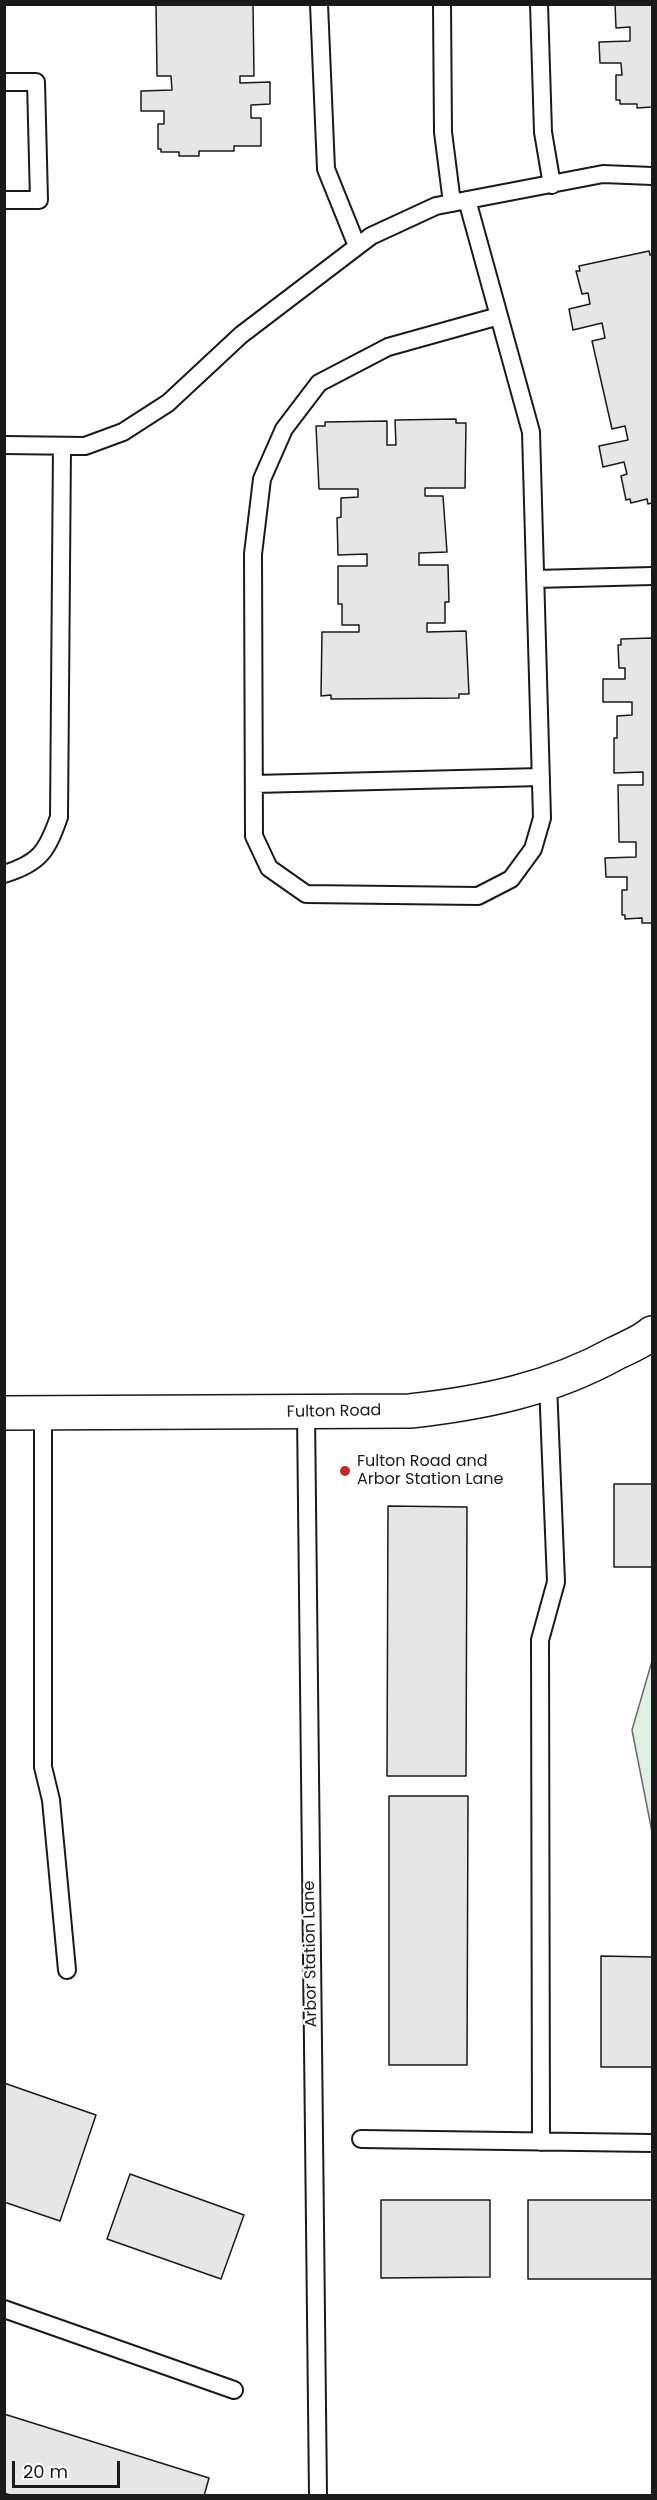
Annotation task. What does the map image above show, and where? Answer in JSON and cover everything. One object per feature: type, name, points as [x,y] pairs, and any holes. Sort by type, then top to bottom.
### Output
[{"type":"street","name":"Fulton Road","points":[[4,1413],[306,1413],[410,1411],[469,1405],[548,1384],[594,1365],[651,1334]]},
{"type":"lane","points":[[318,4],[326,168],[357,246]]},
{"type":"lane","points":[[442,4],[443,132],[460,202],[499,315],[531,432],[542,818],[533,849],[511,879],[478,896],[306,894],[269,868],[254,836],[253,554],[262,479],[284,429],[319,383],[388,347],[499,315]]},
{"type":"lane","points":[[539,4],[543,132],[552,185]]},
{"type":"lane","points":[[4,82],[36,82],[39,200],[4,200]]},
{"type":"lane","points":[[4,445],[85,446],[123,432],[168,403],[241,335],[357,246],[371,236],[436,206],[603,174],[652,176]]},
{"type":"lane","points":[[4,874],[27,867],[49,845],[59,817],[62,446]]},
{"type":"lane","points":[[535,579],[652,576]]},
{"type":"lane","points":[[254,784],[541,777]]},
{"type":"lane","points":[[541,2142],[540,1640],[556,1582],[548,1384]]},
{"type":"lane","points":[[43,1413],[43,1767],[51,1800],[67,1970]]},
{"type":"lane","name":"Arbor Station Lane","points":[[306,1413],[318,2496]]},
{"type":"lane","points":[[362,2139],[652,2143]]},
{"type":"lane","points":[[4,2309],[234,2390]]},
{"type":"green space","points":[[652,1661],[652,1832],[632,1730]]},
{"type":"building","points":[[156,4],[253,4],[254,76],[240,76],[240,83],[270,82],[270,104],[251,105],[251,118],[261,118],[261,146],[234,146],[234,151],[199,151],[199,156],[179,156],[179,152],[161,152],[161,149],[158,149],[158,124],[164,124],[164,111],[141,111],[141,91],[172,90],[171,76],[157,76]]},
{"type":"building","points":[[615,4],[652,4],[652,107],[637,108],[637,104],[620,104],[620,100],[616,100],[616,75],[622,75],[621,63],[600,63],[599,42],[630,41],[630,27],[616,28]]},
{"type":"building","points":[[649,251],[652,255],[652,503],[648,504],[647,499],[631,503],[630,499],[626,500],[621,476],[627,474],[624,462],[603,467],[599,446],[628,440],[625,426],[612,429],[592,341],[605,338],[602,323],[573,330],[569,309],[590,304],[588,293],[582,294],[576,271],[580,271],[579,266]]},
{"type":"building","points":[[456,419],[456,423],[466,423],[465,488],[425,488],[425,496],[443,496],[447,552],[419,553],[419,565],[448,565],[449,602],[445,602],[445,623],[427,623],[427,632],[466,631],[469,694],[459,694],[459,698],[331,699],[331,695],[321,696],[322,632],[359,632],[359,625],[342,625],[342,604],[338,604],[338,566],[367,566],[367,554],[338,555],[337,518],[341,517],[341,498],[358,497],[358,489],[319,489],[316,426],[325,426],[325,422],[387,421],[387,445],[396,445],[395,420]]},
{"type":"building","points":[[652,638],[652,923],[642,923],[642,918],[625,919],[625,915],[622,915],[622,890],[627,890],[627,877],[606,877],[605,858],[636,857],[636,842],[619,842],[618,785],[643,785],[643,772],[614,773],[614,738],[617,738],[617,716],[632,715],[632,702],[603,702],[603,679],[625,679],[625,668],[619,668],[618,645],[621,645],[621,639]]},
{"type":"building","points":[[614,1484],[652,1484],[652,1567],[614,1567]]},
{"type":"building","points":[[388,1506],[467,1507],[466,1776],[387,1776]]},
{"type":"building","points":[[389,1796],[468,1796],[467,2065],[389,2065]]},
{"type":"building","points":[[601,1956],[652,1957],[652,2067],[601,2067]]},
{"type":"building","points":[[4,2083],[96,2115],[60,2221],[4,2202]]},
{"type":"building","points":[[130,2174],[244,2215],[221,2279],[107,2239]]},
{"type":"building","points":[[381,2200],[490,2200],[490,2277],[381,2278]]},
{"type":"building","points":[[528,2200],[652,2200],[652,2279],[528,2279]]},
{"type":"building","points":[[4,2414],[209,2478],[204,2496],[13,2496],[4,2493]]},
{"type":"place","name":"Fulton Road and Arbor Station Lane","points":[[345,1471]]}]
